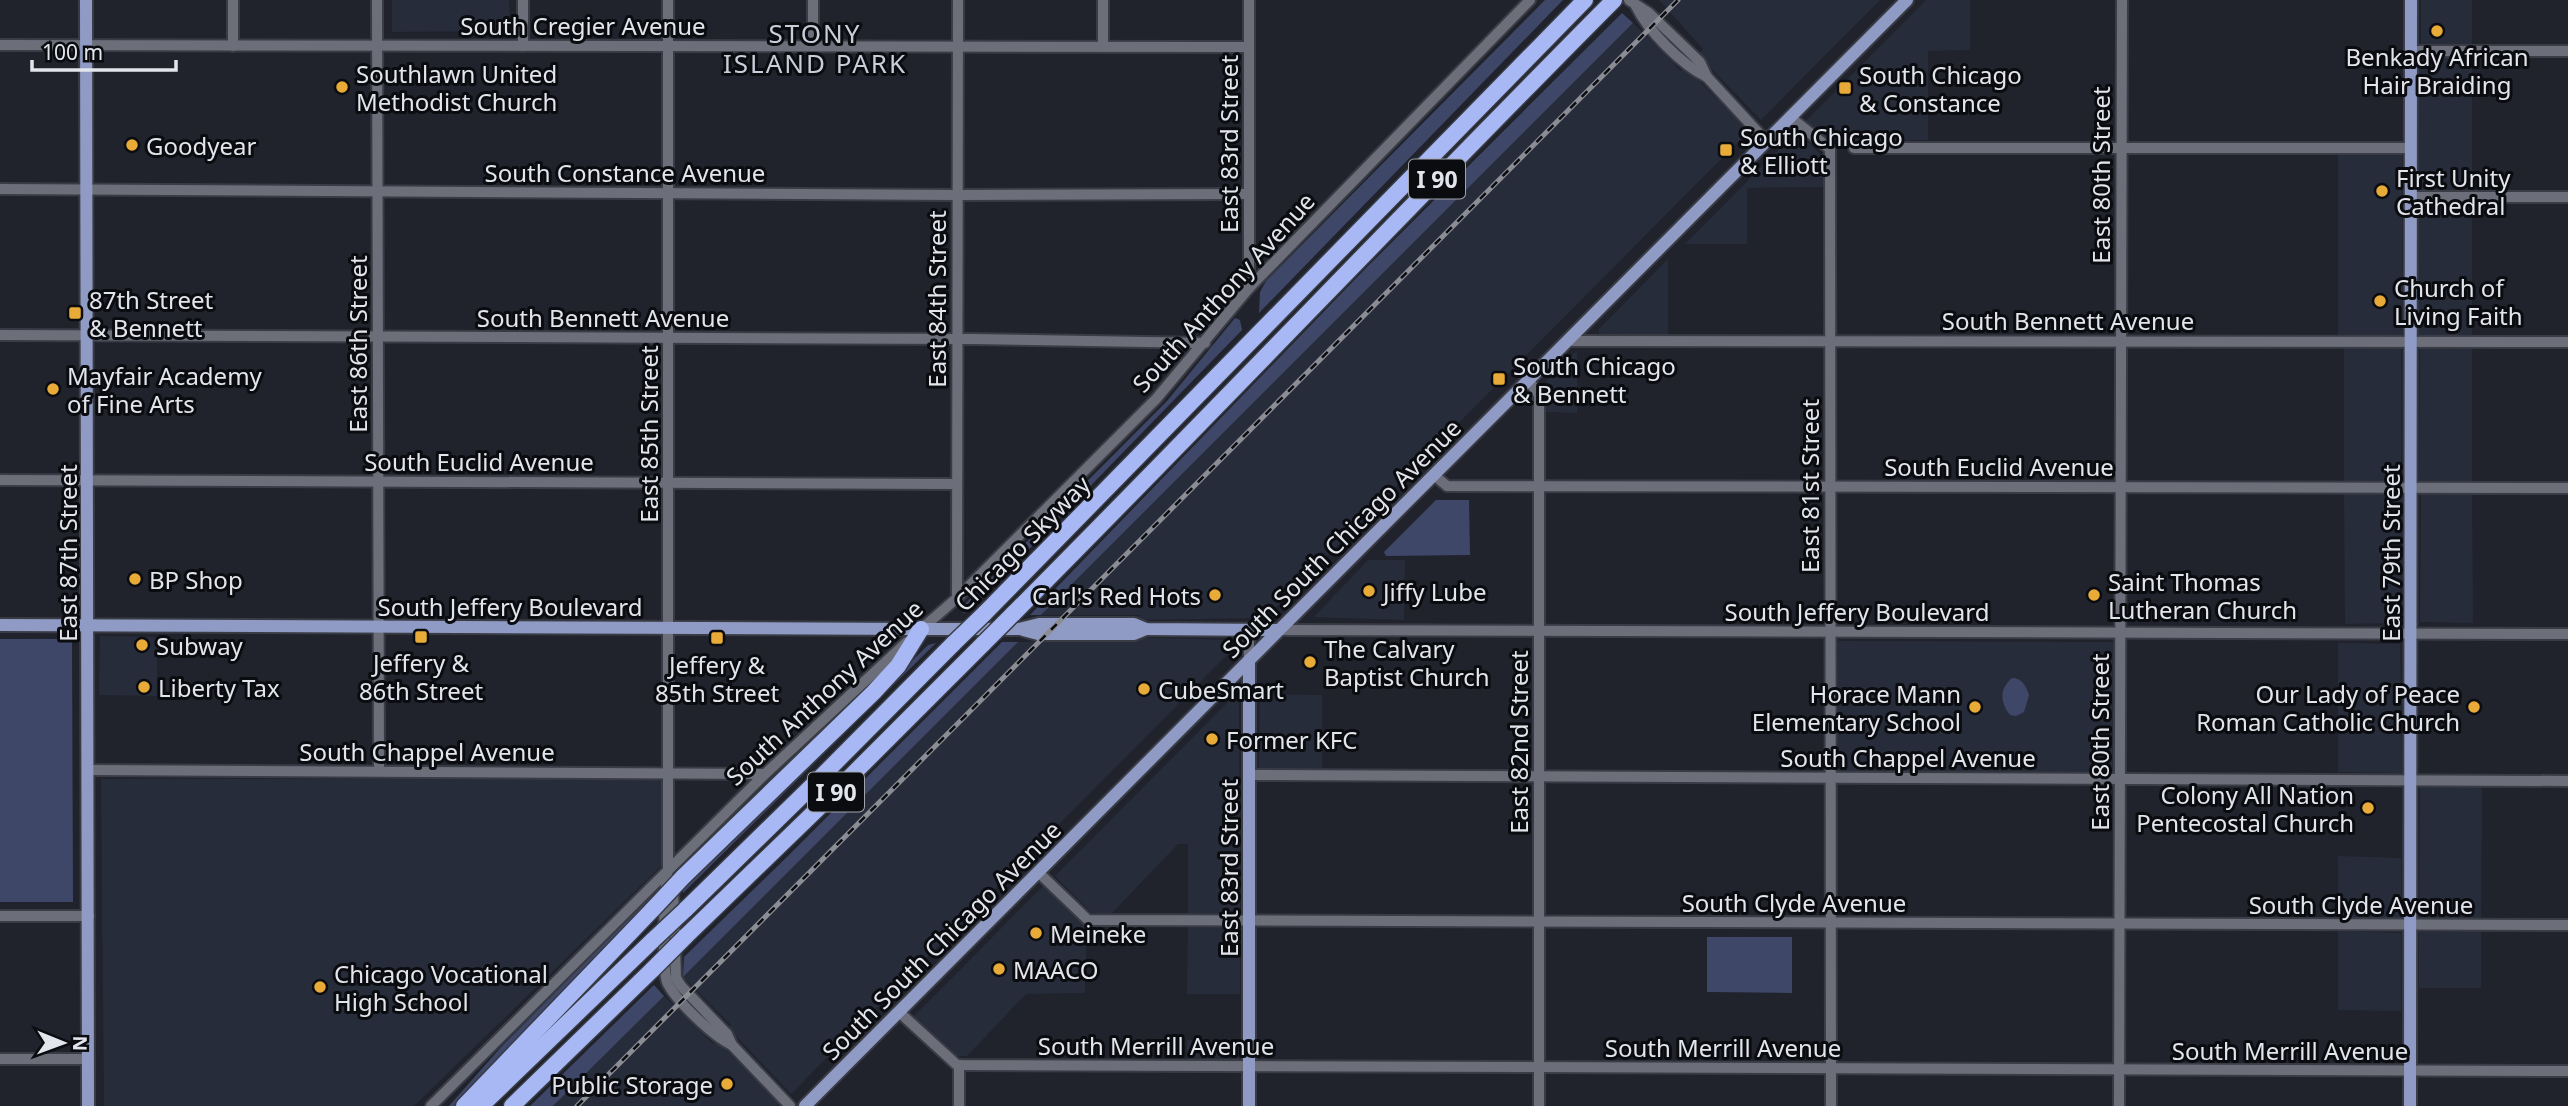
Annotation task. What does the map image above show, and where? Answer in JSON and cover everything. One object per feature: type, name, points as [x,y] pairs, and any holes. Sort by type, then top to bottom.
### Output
[{"type":"highway","name":"Chicago Skyway","points":[[481,1106],[818,780],[984,614],[1585,0]]},
{"type":"highway","name":"Chicago Skyway","points":[[512,1106],[984,643],[1016,621],[1265,355],[1614,1]]},
{"type":"highway","points":[[464,1106],[653,909],[676,873],[873,693],[898,666],[921,629]]},
{"type":"main road","name":"East 87th Street","points":[[86,0],[88,1106]]},
{"type":"main road","name":"South South Chicago Avenue","points":[[805,1106],[1906,0]]},
{"type":"main road","name":"East 79th Street","points":[[2410,1106],[2411,0]]},
{"type":"main road","name":"South Jeffery Boulevard","points":[[0,625],[921,629],[1016,621],[1038,634],[1134,634],[1146,629],[1278,630]]},
{"type":"main road","name":"East 83rd Street","points":[[1249,660],[1249,1106]]},
{"type":"street","points":[[233,0],[233,46]]},
{"type":"street","name":"East 86th Street","points":[[377,0],[379,771]]},
{"type":"street","points":[[523,0],[523,46]]},
{"type":"street","name":"East 85th Street","points":[[668,0],[668,773],[676,873],[673,876],[676,978],[727,1034],[732,1045],[790,1106]]},
{"type":"street","points":[[813,0],[813,46]]},
{"type":"street","name":"East 84th Street","points":[[957,0],[957,598]]},
{"type":"street","points":[[1103,0],[1103,46]]},
{"type":"street","name":"East 83rd Street","points":[[1249,0],[1249,288]]},
{"type":"street","name":"South Anthony Avenue","points":[[431,1106],[676,873],[765,775],[957,598],[1157,399],[1249,288],[1530,0]]},
{"type":"street","name":"East 80th Street","points":[[2119,1106],[2122,0]]},
{"type":"street","points":[[1633,3],[1643,20],[1684,62],[1707,77],[1766,141]]},
{"type":"street","name":"South Cregier Avenue","points":[[0,45],[1249,47]]},
{"type":"street","points":[[2411,51],[2568,51]]},
{"type":"street","name":"East 81st Street","points":[[1790,117],[1830,149],[1830,1106]]},
{"type":"street","points":[[1854,148],[2411,148]]},
{"type":"street","name":"South Constance Avenue","points":[[0,190],[1249,194]]},
{"type":"street","points":[[2411,197],[2568,197]]},
{"type":"street","name":"South Bennett Avenue","points":[[0,335],[957,339],[1205,343]]},
{"type":"street","name":"South Bennett Avenue","points":[[1567,341],[2568,342]]},
{"type":"street","name":"East 82nd Street","points":[[1529,381],[1539,395],[1539,1106]]},
{"type":"street","name":"South Euclid Avenue","points":[[1434,475],[1447,486],[2568,488]]},
{"type":"street","name":"South Euclid Avenue","points":[[0,480],[957,484]]},
{"type":"street","name":"East 83rd Street","points":[[1249,630],[1249,660]]},
{"type":"street","name":"South Jeffery Boulevard","points":[[1278,630],[2568,634]]},
{"type":"street","name":"South Chappel Avenue","points":[[89,770],[765,775]]},
{"type":"street","name":"South Chappel Avenue","points":[[1249,775],[2568,781]]},
{"type":"street","name":"South Clyde Avenue","points":[[1038,872],[1088,920],[2568,925]]},
{"type":"street","points":[[0,916],[89,916]]},
{"type":"street","points":[[899,1012],[959,1065],[959,1106]]},
{"type":"street","points":[[0,1059],[88,1059]]},
{"type":"street","name":"South Merrill Avenue","points":[[959,1065],[2568,1071]]},
{"type":"shaded area","points":[[392,0],[509,0],[510,31],[392,32]]},
{"type":"shaded area","points":[[1545,0],[1563,0],[1259,313],[1260,292],[1266,281]]},
{"type":"shaded area","points":[[1659,0],[1880,0],[1761,120],[1698,55],[1703,49]]},
{"type":"shaded area","points":[[1926,0],[1970,0],[1970,50],[1928,51],[1928,140],[1829,141],[1806,121]]},
{"type":"shaded area","points":[[2421,0],[2472,0],[2472,44],[2421,44]]},
{"type":"shaded area","points":[[1622,13],[1633,23],[1041,615],[1030,615],[1366,268]]},
{"type":"shaded area","points":[[1633,23],[1681,71],[1685,67],[1749,131],[1265,618],[1135,620],[1140,615],[1041,615]]},
{"type":"shaded area","points":[[2419,55],[2472,56],[2472,190],[2419,190]]},
{"type":"shaded area","points":[[1797,131],[1826,160],[1826,187],[1747,188],[1747,244],[1685,244]]},
{"type":"shaded area","points":[[2338,154],[2402,154],[2402,335],[2338,336]]},
{"type":"shaded area","points":[[2419,201],[2472,201],[2472,336],[2419,337]]},
{"type":"shaded area","points":[[1668,259],[1668,335],[1599,333],[1599,329]]},
{"type":"shaded area","points":[[1235,318],[1240,320],[1242,330],[968,612],[963,613],[962,607],[1167,401]]},
{"type":"shaded area","points":[[2344,347],[2401,347],[2401,482],[2344,482]]},
{"type":"shaded area","points":[[2420,347],[2472,348],[2472,482],[2419,482]]},
{"type":"shaded area","points":[[1577,351],[1577,413],[1546,412],[1546,381]]},
{"type":"shaded area","points":[[2344,493],[2402,493],[2400,623],[2345,624]]},
{"type":"shaded area","points":[[2421,494],[2472,494],[2473,623],[2420,622]]},
{"type":"shaded area","points":[[1436,500],[1469,500],[1470,555],[1386,556],[1384,552]]},
{"type":"shaded area","points":[[1368,560],[1405,560],[1404,620],[1314,617]]},
{"type":"shaded area","points":[[100,636],[157,637],[157,696],[99,695]]},
{"type":"shaded area","points":[[1118,637],[1235,640],[1239,643],[791,1094],[729,1029],[731,1025],[683,977],[1018,642],[1114,642]]},
{"type":"shaded area","points":[[0,639],[72,639],[73,902],[0,902]]},
{"type":"shaded area","name":"Horace Mann Elementary School","points":[[1838,641],[2113,642],[2113,772],[1837,771]]},
{"type":"shaded area","points":[[1002,642],[1018,642],[683,977],[684,957]]},
{"type":"shaded area","points":[[936,643],[683,893],[683,886],[928,645]]},
{"type":"shaded area","points":[[2338,643],[2400,644],[2402,773],[2338,772]]},
{"type":"shaded area","points":[[2012,678],[2023,683],[2029,695],[2024,712],[2016,716],[2010,715],[2002,696]]},
{"type":"shaded area","points":[[1260,694],[1322,695],[1322,768],[1259,769]]},
{"type":"shaded area","points":[[1237,698],[1240,913],[1188,913],[1188,844],[1178,844],[1112,913],[1092,913],[1055,876],[1228,702]]},
{"type":"shaded area","name":"Chicago Vocational High School","points":[[101,779],[662,779],[661,866],[414,1106],[104,1106]]},
{"type":"shaded area","points":[[2420,785],[2482,785],[2481,920],[2419,920]]},
{"type":"shaded area","points":[[2338,856],[2401,858],[2401,919],[2338,919]]},
{"type":"shaded area","points":[[1045,884],[1087,925],[1085,993],[1026,994],[967,1056],[953,1056],[913,1017]]},
{"type":"shaded area","points":[[651,896],[654,899],[456,1106],[449,1106],[502,1046]]},
{"type":"shaded area","points":[[1188,926],[1240,926],[1240,994],[1187,994]]},
{"type":"shaded area","points":[[2338,931],[2401,933],[2401,1011],[2338,1010]]},
{"type":"shaded area","points":[[2481,931],[2481,988],[2419,988],[2419,932]]},
{"type":"shaded area","points":[[1707,937],[1792,937],[1792,993],[1707,992]]},
{"type":"shaded area","points":[[654,985],[664,996],[553,1106],[530,1106]]},
{"type":"shaded area","points":[[664,996],[713,1044],[717,1041],[780,1103],[777,1106],[553,1106]]},
{"type":"shaded area","points":[[1187,1040],[1240,1040],[1240,1059],[1187,1059]]},
{"type":"railway","points":[[577,1106],[1678,0]]},
{"type":"place","name":"Benkady African Hair Braiding","points":[[2437,31]]},
{"type":"place","name":"Southlawn United Methodist Church","points":[[342,87]]},
{"type":"place","name":"South Chicago & Constance","points":[[1845,88]]},
{"type":"place","name":"Goodyear","points":[[132,145]]},
{"type":"place","name":"South Chicago & Elliott","points":[[1726,150]]},
{"type":"place","name":"First Unity Cathedral","points":[[2382,191]]},
{"type":"place","name":"Church of Living Faith","points":[[2380,301]]},
{"type":"place","name":"87th Street & Bennett","points":[[75,313]]},
{"type":"place","name":"South Chicago & Bennett","points":[[1499,379]]},
{"type":"place","name":"Mayfair Academy of Fine Arts","points":[[53,389]]},
{"type":"place","name":"BP Shop","points":[[135,579]]},
{"type":"place","name":"Jiffy Lube","points":[[1369,591]]},
{"type":"place","name":"Carl's Red Hots","points":[[1215,595]]},
{"type":"place","name":"Saint Thomas Lutheran Church","points":[[2094,595]]},
{"type":"place","name":"Jeffery & 86th Street","points":[[421,637]]},
{"type":"place","name":"Jeffery & 85th Street","points":[[717,638]]},
{"type":"place","name":"Subway","points":[[142,645]]},
{"type":"place","name":"The Calvary Baptist Church","points":[[1310,662]]},
{"type":"place","name":"Liberty Tax","points":[[144,687]]},
{"type":"place","name":"CubeSmart","points":[[1144,689]]},
{"type":"place","name":"Horace Mann Elementary School","points":[[1975,707]]},
{"type":"place","name":"Our Lady of Peace Roman Catholic Church","points":[[2474,707]]},
{"type":"place","name":"Former KFC","points":[[1212,739]]},
{"type":"place","name":"Colony All Nation Pentecostal Church","points":[[2368,808]]},
{"type":"place","name":"Meineke","points":[[1036,933]]},
{"type":"place","name":"MAACO","points":[[999,969]]},
{"type":"place","name":"Chicago Vocational High School","points":[[320,987]]},
{"type":"place","name":"Public Storage","points":[[727,1084]]},
{"type":"district","name":"STONY ISLAND PARK","points":[[815,48]]}]
